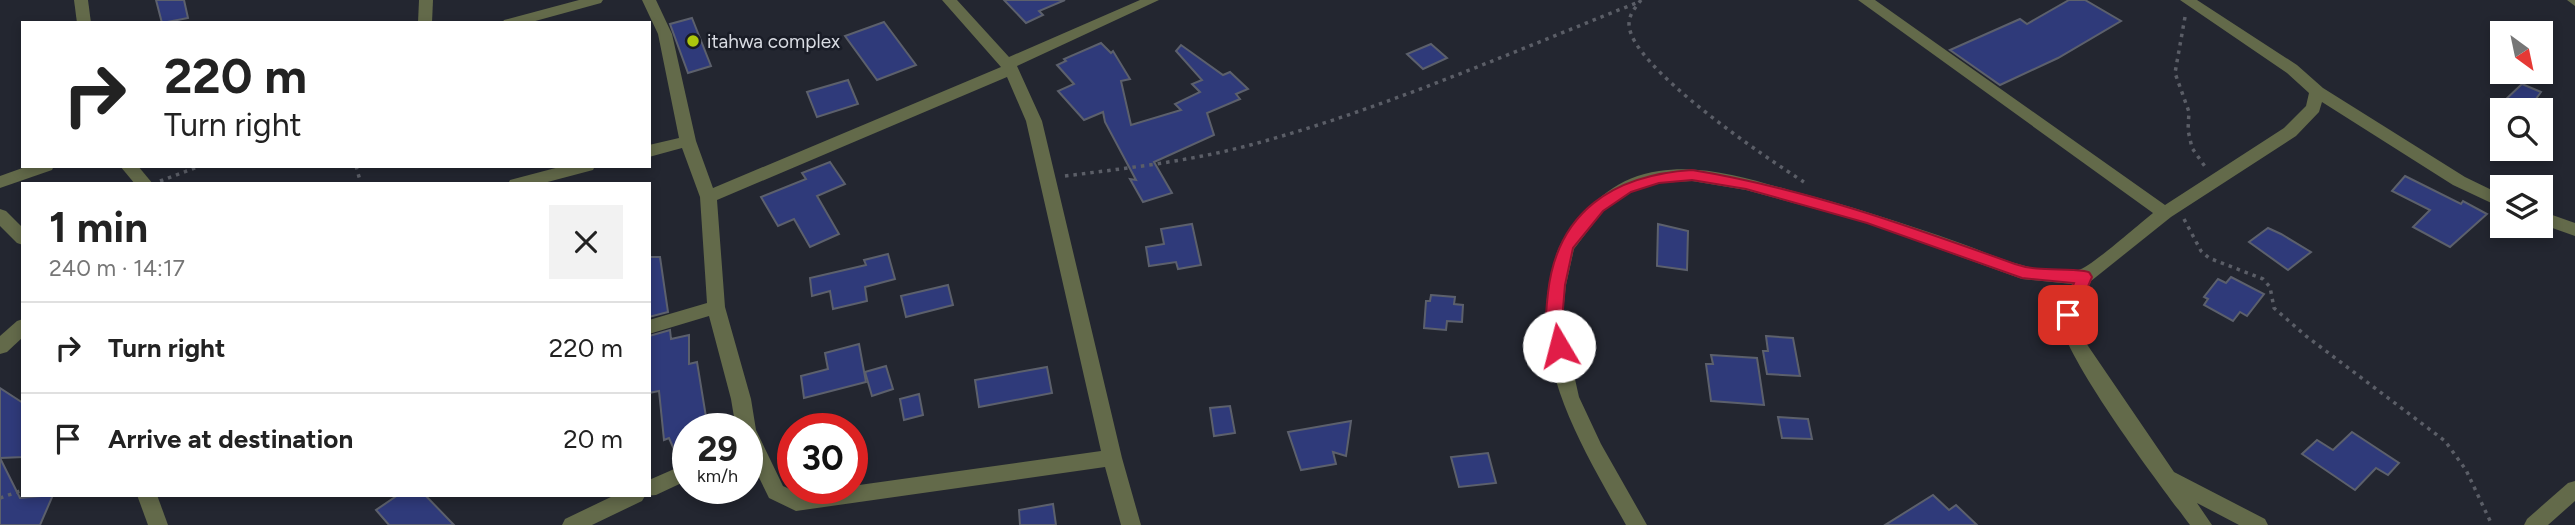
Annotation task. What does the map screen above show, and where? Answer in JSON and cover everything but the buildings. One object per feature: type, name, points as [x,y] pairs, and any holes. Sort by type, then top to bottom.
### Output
[{"type":"street","points":[[81,0],[84,21]]},
{"type":"street","points":[[425,21],[426,0]]},
{"type":"street","points":[[517,21],[596,0]]},
{"type":"street","points":[[649,0],[665,34],[688,141],[708,197],[716,307],[742,413]]},
{"type":"street","points":[[949,0],[1009,67],[1034,121],[1112,458],[1131,525]]},
{"type":"street","points":[[708,197],[1009,67],[1152,0]]},
{"type":"street","points":[[1865,0],[2171,209]]},
{"type":"street","points":[[2187,0],[2292,69],[2317,92],[2459,181],[2490,196]]},
{"type":"street","points":[[2202,525],[2164,474],[2075,341],[2068,315],[2084,277],[2171,209],[2290,132],[2313,108],[2317,92]]},
{"type":"street","points":[[651,150],[688,141]]},
{"type":"street","points":[[0,181],[40,168]]},
{"type":"street","points":[[130,168],[143,182]]},
{"type":"street","points":[[524,182],[579,168]]},
{"type":"street","points":[[1637,525],[1593,448],[1570,397],[1553,321],[1557,285],[1566,247],[1597,207],[1625,188],[1658,177],[1692,175],[1746,184],[1871,218],[2022,272],[2053,277],[2084,277]]},
{"type":"street","points":[[0,215],[21,237]]},
{"type":"street","points":[[2553,221],[2575,229]]},
{"type":"street","points":[[651,326],[716,307]]},
{"type":"street","points":[[0,347],[21,329]]},
{"type":"street","points":[[763,466],[776,492],[796,502],[1112,458]]},
{"type":"street","points":[[2164,474],[2258,525]]},
{"type":"street","points":[[651,488],[672,478]]},
{"type":"street","points":[[2534,525],[2575,489]]},
{"type":"street","points":[[148,497],[158,525]]},
{"type":"street","points":[[572,525],[631,497]]},
{"type":"path","points":[[2187,0],[2175,73],[2189,113],[2188,130],[2192,148],[2215,179]]},
{"type":"path","points":[[1049,178],[1142,166],[1252,145],[1370,108],[1640,1]]},
{"type":"path","points":[[1640,1],[1630,14],[1629,28],[1636,47],[1712,116],[1754,149],[1812,186]]},
{"type":"path","points":[[157,182],[196,168]]},
{"type":"path","points":[[2171,209],[2209,258],[2263,279],[2270,287],[2274,308],[2306,336],[2445,441],[2459,455],[2477,500],[2492,525]]},
{"type":"path","points":[[0,498],[21,491]]},
{"type":"place","name":"itahwa complex","points":[[693,41]]},
{"type":"route","points":[[1559,346],[1553,321],[1557,285],[1566,247],[1597,207],[1625,188],[1658,177],[1692,175],[1746,184],[1871,218],[2022,272],[2053,277],[2084,277],[2068,315]]}]
